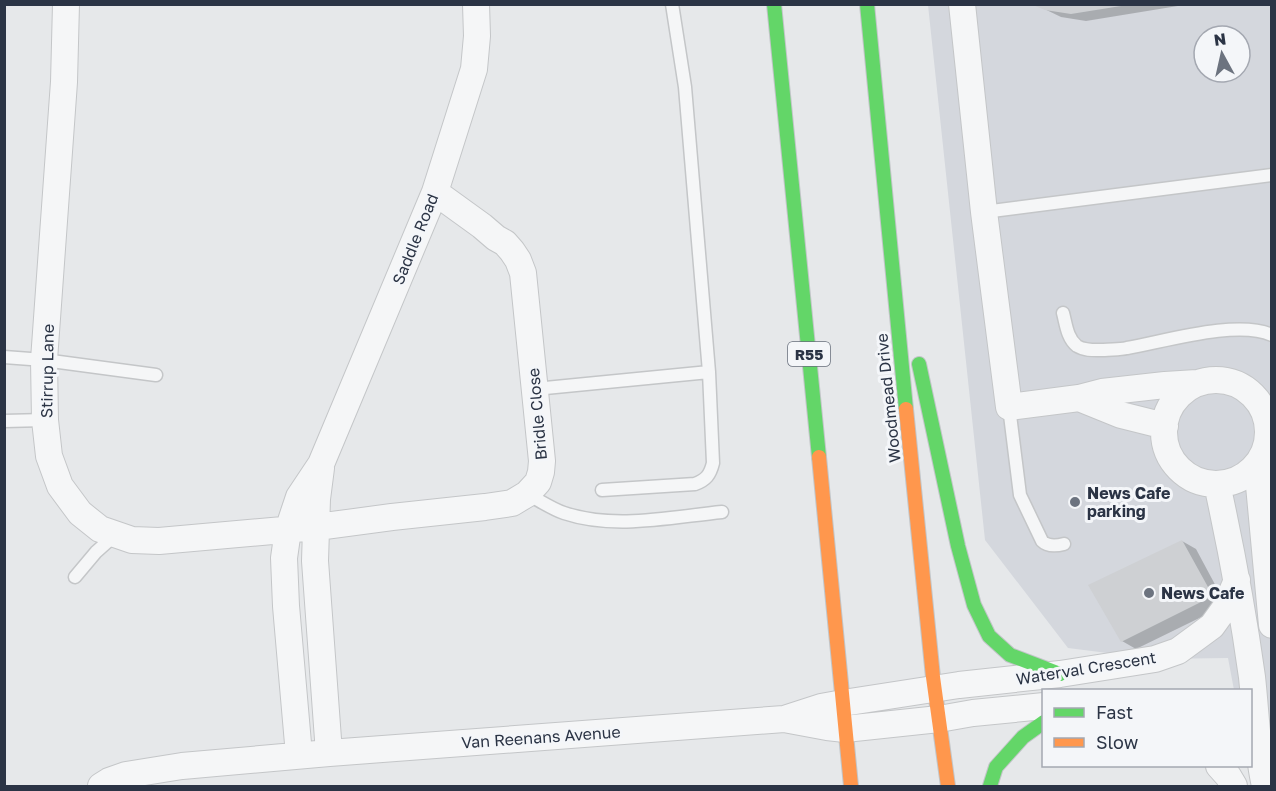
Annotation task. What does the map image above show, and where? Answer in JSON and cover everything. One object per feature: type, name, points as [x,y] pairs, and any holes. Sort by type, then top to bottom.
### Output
[{"type":"main road","name":"R55","points":[[774,4],[851,786]]},
{"type":"main road","name":"Woodmead Drive","points":[[867,4],[896,316],[935,689],[948,786]]},
{"type":"main road","points":[[887,213],[911,327]]},
{"type":"main road","points":[[916,350],[958,546],[974,605],[989,636],[1010,655],[1060,674]]},
{"type":"main road","points":[[990,786],[996,766],[1023,737],[1042,723]]},
{"type":"street","name":"Stirrup Lane","points":[[66,4],[64,82],[44,360],[45,420],[49,456],[60,486],[80,513],[100,529],[132,540],[159,541],[317,527]]},
{"type":"street","name":"Saddle Road","points":[[298,755],[284,558],[288,530],[299,497],[321,465],[435,192],[474,69],[477,36],[476,4]]},
{"type":"street","points":[[962,4],[984,212],[1009,407],[1079,398],[1102,392],[1197,384],[1212,380],[1227,381],[1242,387],[1254,396],[1270,423],[1264,452],[1257,464],[1246,475],[1217,484],[1200,481],[1184,472],[1173,460],[1166,443],[1165,426],[1168,412],[1185,390],[1197,384]]},
{"type":"street","name":"Bridle Close","points":[[435,192],[505,243],[513,251],[523,273],[542,461],[538,482],[527,494]]},
{"type":"street","points":[[1079,398],[1121,416],[1165,426]]},
{"type":"street","points":[[1257,464],[1272,625]]},
{"type":"street","name":"Saddle Road","points":[[321,465],[317,500],[315,561],[329,753]]},
{"type":"street","points":[[1217,484],[1259,700],[1259,754],[1264,786]]},
{"type":"street","points":[[317,527],[501,505],[512,503],[527,494]]},
{"type":"street","name":"Waterval Crescent","points":[[935,689],[1060,674],[1155,659],[1178,651],[1212,626],[1224,608],[1237,580]]},
{"type":"street","name":"Van Reenans Avenue","points":[[101,786],[126,775],[182,766],[298,755],[784,719],[821,707],[935,689]]},
{"type":"street","name":"Waterval Crescent","points":[[939,719],[1042,706]]},
{"type":"street","name":"Van Reenans Avenue","points":[[784,719],[846,729],[939,719]]},
{"type":"street","points":[[1221,767],[1234,786]]},
{"type":"lane","points":[[602,490],[694,484],[704,480],[711,473],[713,463],[709,372],[685,87],[672,4]]},
{"type":"lane","points":[[984,212],[1272,175]]},
{"type":"lane","points":[[1063,313],[1072,341],[1081,348],[1090,350],[1125,349],[1179,336],[1233,330],[1258,331],[1272,335]]},
{"type":"lane","points":[[4,357],[156,375]]},
{"type":"lane","points":[[535,389],[709,372]]},
{"type":"lane","points":[[1009,407],[1020,495],[1042,541],[1052,546],[1064,544]]},
{"type":"lane","points":[[4,421],[45,420]]},
{"type":"lane","points":[[527,494],[563,513],[589,519],[627,522],[722,512]]},
{"type":"lane","points":[[75,577],[96,552],[116,534]]},
{"type":"shaded area","points":[[928,5],[1271,5],[1271,786],[1252,786],[1248,767],[1252,767],[1252,689],[1234,689],[1228,658],[1155,659],[1068,648],[985,540]]},
{"type":"building","points":[[1033,5],[1121,6],[1071,14],[1045,10]]},
{"type":"building","points":[[1182,540],[1213,596],[1121,642],[1088,585]]},
{"type":"traffic: fast","points":[[774,4],[819,457]]},
{"type":"traffic: fast","points":[[867,4],[906,409]]},
{"type":"traffic: fast","points":[[919,364],[958,546],[974,605],[989,636],[1010,655],[1060,674]]},
{"type":"traffic: fast","points":[[990,786],[996,767],[1023,737],[1042,723]]},
{"type":"traffic: slow","points":[[906,409],[933,677],[948,786]]},
{"type":"traffic: slow","points":[[819,457],[851,786]]},
{"type":"place","name":"News Cafe parking","points":[[1075,502]]},
{"type":"place","name":"News Cafe","points":[[1149,593]]}]
